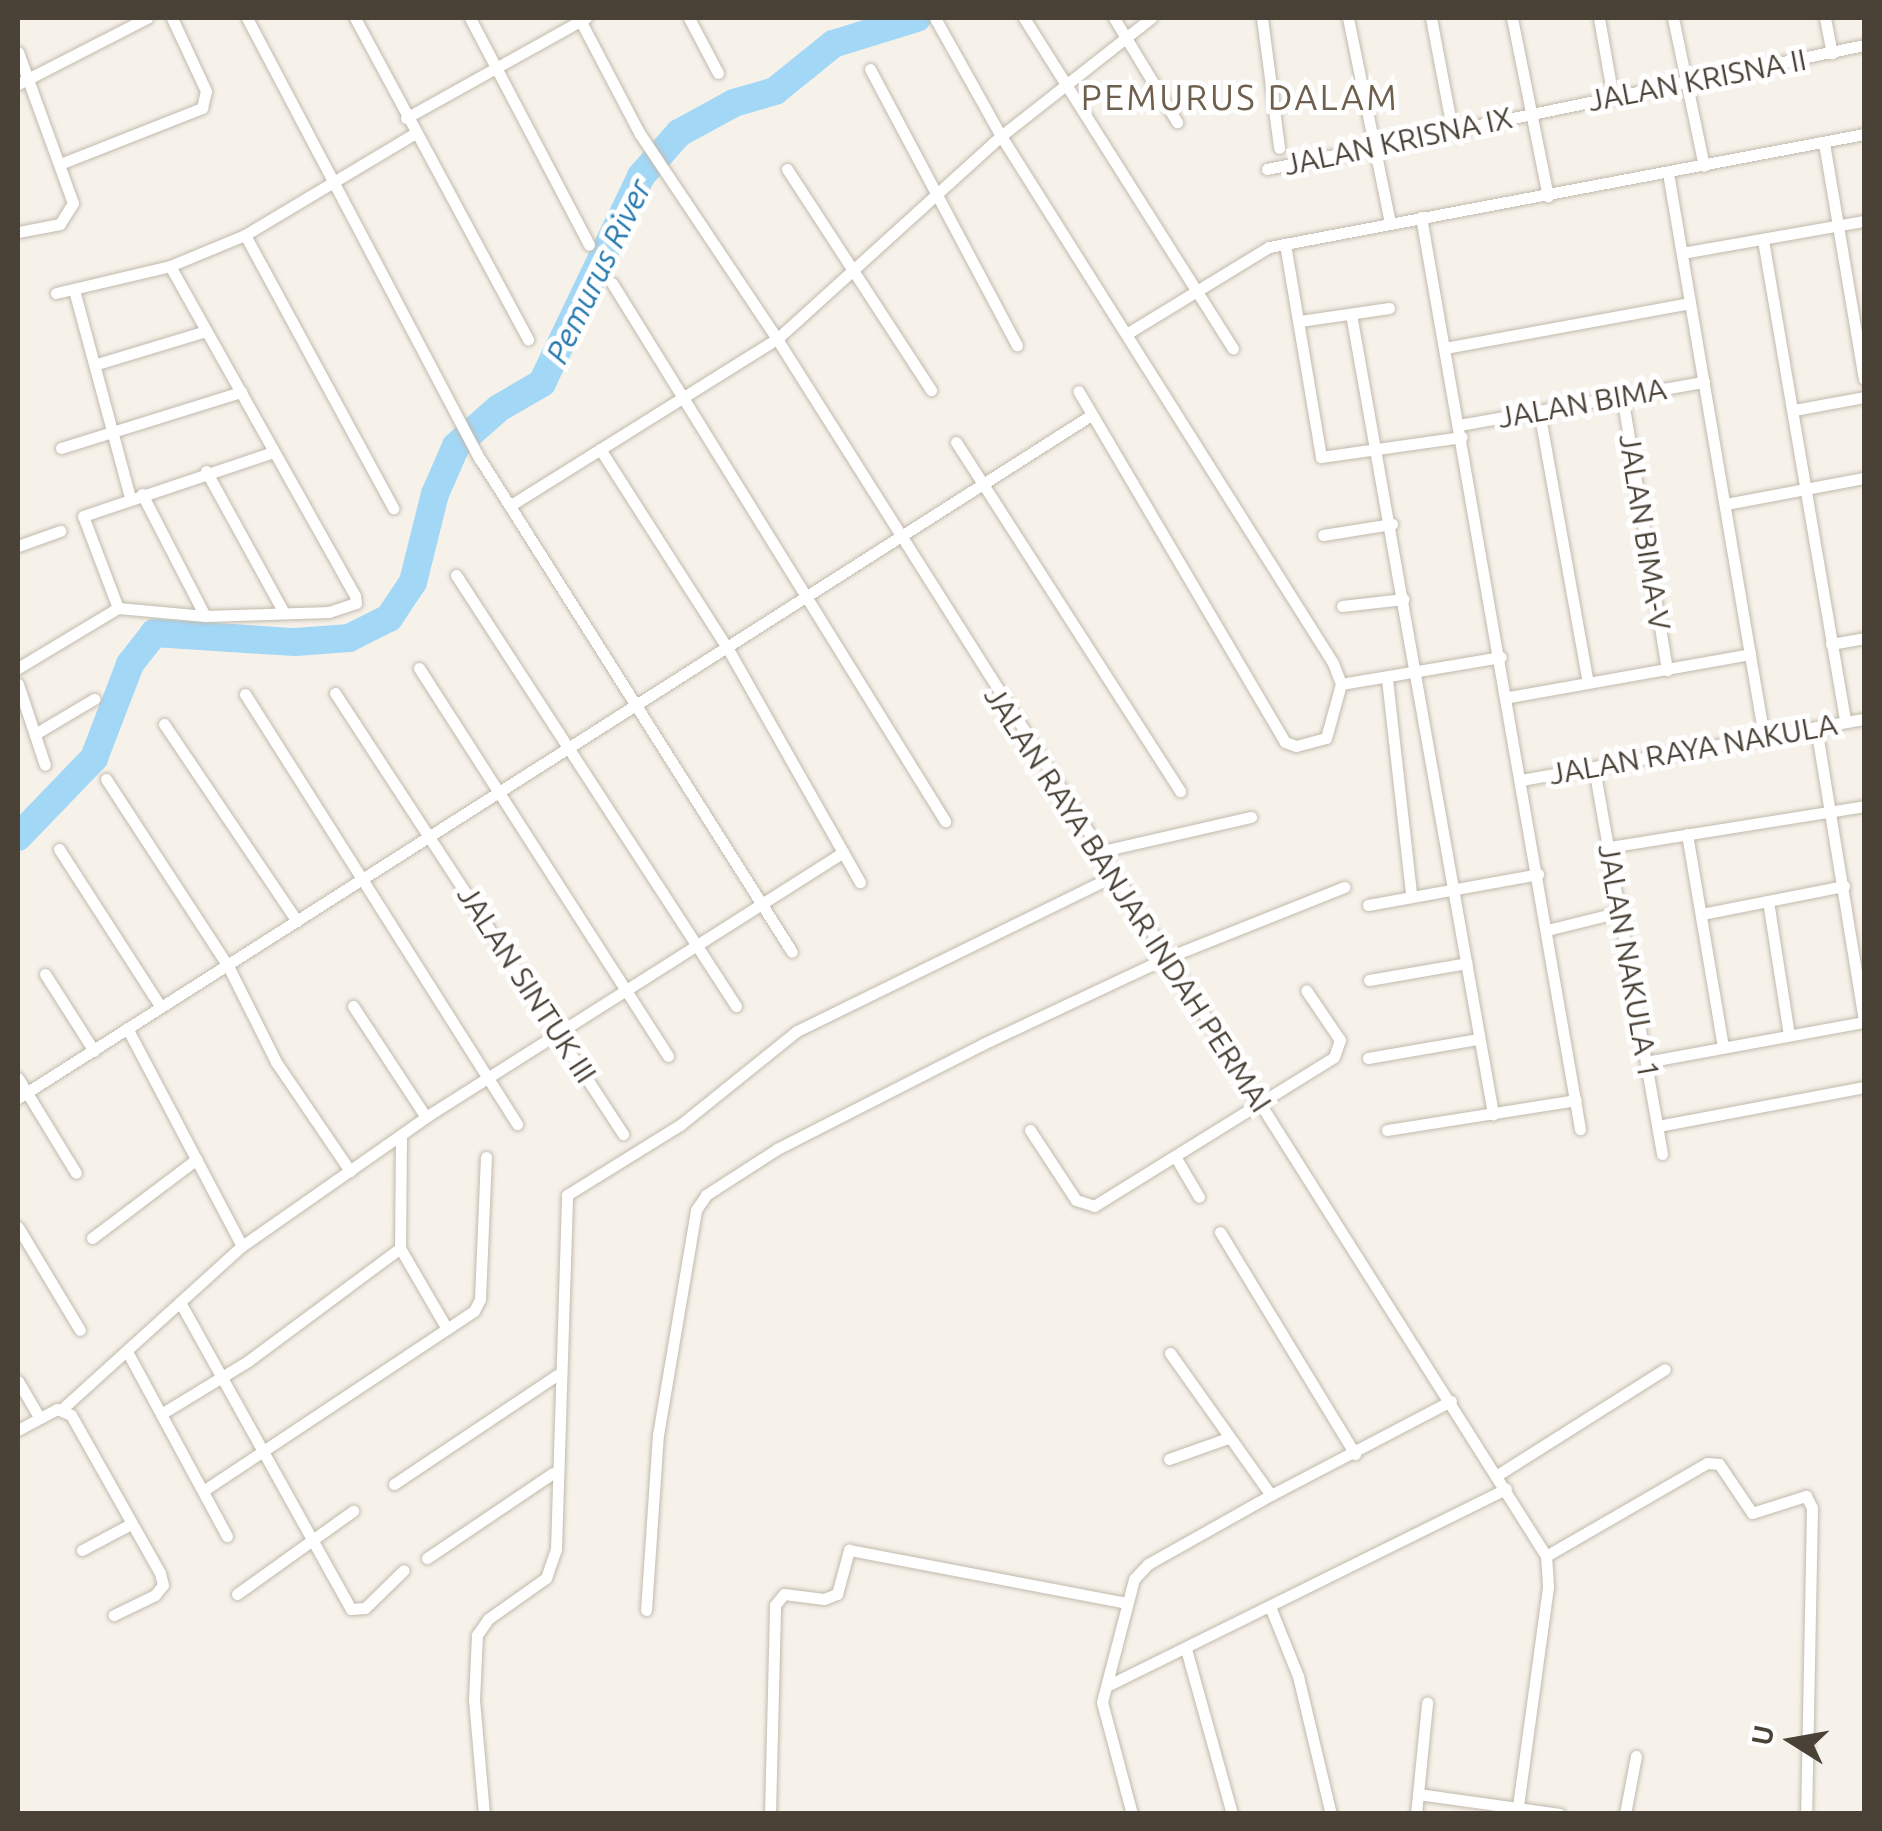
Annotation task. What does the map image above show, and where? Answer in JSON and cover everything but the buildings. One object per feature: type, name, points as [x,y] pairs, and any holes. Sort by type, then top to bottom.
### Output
[{"type":"street","points":[[114,18],[122,31]]},
{"type":"street","points":[[18,84],[147,18]]},
{"type":"street","points":[[60,164],[202,108],[206,92],[172,18]]},
{"type":"street","points":[[247,18],[480,459],[762,897],[792,952]]},
{"type":"street","points":[[355,18],[414,134],[528,338]]},
{"type":"street","points":[[470,18],[589,244]]},
{"type":"street","points":[[406,118],[582,18]]},
{"type":"street","name":"JALAN RAYA BANJAR INDAH PERMAI","points":[[582,18],[640,134],[777,339],[899,540],[1498,1474],[1546,1556]]},
{"type":"street","points":[[689,18],[718,73]]},
{"type":"street","points":[[1024,18],[1233,349]]},
{"type":"street","points":[[1114,18],[1178,122]]},
{"type":"street","points":[[511,505],[777,339],[1001,136],[1152,18]]},
{"type":"street","points":[[1262,18],[1279,148]]},
{"type":"street","points":[[1348,18],[1390,222]]},
{"type":"street","points":[[1431,18],[1452,128]]},
{"type":"street","points":[[1512,18],[1548,196]]},
{"type":"street","points":[[1599,18],[1612,97]]},
{"type":"street","points":[[1673,18],[1704,166]]},
{"type":"street","points":[[1824,18],[1832,53]]},
{"type":"street","points":[[936,22],[1001,136],[1289,585],[1341,684],[1326,738],[1296,746],[1285,742],[1088,417],[1078,391]]},
{"type":"street","name":"JALAN KRISNA II","points":[[1530,113],[1864,46]]},
{"type":"street","points":[[18,52],[32,78],[73,203],[70,216],[60,224],[18,232]]},
{"type":"street","points":[[870,69],[940,194],[1016,345]]},
{"type":"street","name":"JALAN KRISNA IX","points":[[1266,169],[1530,113]]},
{"type":"street","points":[[56,293],[170,266],[245,235],[414,134]]},
{"type":"street","points":[[1128,333],[1196,289],[1285,244],[1864,134]]},
{"type":"street","points":[[1824,142],[1839,226],[1859,301],[1864,379]]},
{"type":"street","points":[[787,169],[931,390]]},
{"type":"street","points":[[1668,173],[1764,737]]},
{"type":"street","points":[[1421,217],[1501,656],[1580,1129]]},
{"type":"street","points":[[1682,253],[1864,221]]},
{"type":"street","points":[[245,235],[393,508]]},
{"type":"street","points":[[1762,240],[1845,722]]},
{"type":"street","points":[[1285,244],[1300,321],[1390,308]]},
{"type":"street","points":[[18,668],[118,608],[205,616],[346,610],[356,603],[170,266]]},
{"type":"street","points":[[612,283],[685,394],[946,821]]},
{"type":"street","points":[[74,290],[136,496],[205,616]]},
{"type":"street","points":[[1445,348],[1689,303]]},
{"type":"street","points":[[1352,314],[1380,451],[1493,1114]]},
{"type":"street","name":"JALAN BIMA","points":[[1300,321],[1322,457],[1380,451],[1539,411],[1704,382]]},
{"type":"street","points":[[97,364],[206,331]]},
{"type":"street","points":[[60,448],[240,392]]},
{"type":"street","name":"JALAN BIMA-V","points":[[1622,395],[1668,670]]},
{"type":"street","points":[[1794,410],[1864,397]]},
{"type":"street","points":[[1539,411],[1588,683]]},
{"type":"street","points":[[22,1095],[728,649],[804,594],[899,540],[1088,417]]},
{"type":"street","points":[[956,442],[1180,791]]},
{"type":"street","points":[[600,449],[728,649],[860,882]]},
{"type":"street","points":[[118,608],[83,516],[206,471],[273,452]]},
{"type":"street","points":[[206,471],[284,613]]},
{"type":"street","points":[[1726,504],[1864,478]]},
{"type":"street","points":[[1323,535],[1392,524]]},
{"type":"street","points":[[18,546],[60,531]]},
{"type":"street","points":[[456,575],[736,1006]]},
{"type":"street","points":[[1342,606],[1404,599]]},
{"type":"street","points":[[1831,644],[1864,638]]},
{"type":"street","points":[[1508,698],[1750,654]]},
{"type":"street","points":[[1341,684],[1416,674],[1501,656]]},
{"type":"street","points":[[419,668],[668,1056]]},
{"type":"street","points":[[1386,679],[1411,892]]},
{"type":"street","points":[[18,684],[45,765]]},
{"type":"street","name":"JALAN SINTUK III","points":[[335,693],[560,1031],[623,1134]]},
{"type":"street","points":[[245,694],[517,1124]]},
{"type":"street","points":[[34,734],[94,698]]},
{"type":"street","name":"JALAN RAYA NAKULA","points":[[1521,780],[1864,719]]},
{"type":"street","points":[[164,724],[297,921]]},
{"type":"street","points":[[1646,1062],[1864,1021],[1816,727]]},
{"type":"street","name":"JALAN NAKULA 1","points":[[1594,768],[1662,1154]]},
{"type":"street","points":[[106,779],[228,966],[276,1062],[350,1171]]},
{"type":"street","points":[[1609,847],[1864,806]]},
{"type":"street","points":[[1098,852],[1251,817]]},
{"type":"street","points":[[1687,834],[1722,1046]]},
{"type":"street","points":[[59,849],[160,1006]]},
{"type":"street","points":[[18,1430],[62,1409],[114,1360],[129,1355],[242,1246],[402,1139],[426,1116],[698,946],[762,897],[843,852]]},
{"type":"street","points":[[1368,905],[1411,892],[1538,874]]},
{"type":"street","points":[[484,1814],[474,1700],[477,1635],[552,1566],[564,1205],[575,1188],[680,1125],[797,1031],[1113,876]]},
{"type":"street","points":[[1702,914],[1844,886]]},
{"type":"street","points":[[646,1610],[658,1435],[700,1202],[778,1149],[873,1098],[1166,958],[1344,887]]},
{"type":"street","points":[[1768,901],[1790,1035]]},
{"type":"street","points":[[1547,930],[1620,912]]},
{"type":"street","points":[[1369,980],[1467,963]]},
{"type":"street","points":[[45,974],[94,1050]]},
{"type":"street","points":[[1030,1130],[1086,1207],[1176,1158],[1339,1048],[1306,990]]},
{"type":"street","points":[[353,1006],[426,1116]]},
{"type":"street","points":[[127,1028],[242,1246]]},
{"type":"street","points":[[1368,1058],[1478,1039]]},
{"type":"street","points":[[18,1078],[22,1095],[76,1172]]},
{"type":"street","points":[[1658,1126],[1864,1087]]},
{"type":"street","points":[[1388,1130],[1576,1100]]},
{"type":"street","points":[[402,1139],[400,1248],[446,1328]]},
{"type":"street","points":[[92,1238],[198,1158]]},
{"type":"street","points":[[203,1491],[264,1456],[446,1328],[480,1299],[486,1158]]},
{"type":"street","points":[[1176,1158],[1199,1196]]},
{"type":"street","points":[[18,1227],[80,1330]]},
{"type":"street","points":[[1220,1232],[1355,1454]]},
{"type":"street","points":[[161,1414],[220,1379],[400,1248]]},
{"type":"street","points":[[181,1304],[310,1540],[355,1611],[404,1570]]},
{"type":"street","points":[[1170,1353],[1271,1495]]},
{"type":"street","points":[[129,1355],[228,1536]]},
{"type":"street","points":[[1498,1474],[1665,1369]]},
{"type":"street","points":[[394,1484],[557,1375]]},
{"type":"street","points":[[18,1381],[39,1417]]},
{"type":"street","points":[[1132,1814],[1104,1710],[1126,1603],[1148,1564],[1451,1401]]},
{"type":"street","points":[[62,1409],[163,1584],[114,1615]]},
{"type":"street","points":[[1169,1460],[1228,1438]]},
{"type":"street","points":[[1518,1811],[1548,1586],[1546,1556],[1707,1463],[1719,1464],[1752,1513],[1806,1496],[1806,1814]]},
{"type":"street","points":[[427,1558],[553,1473]]},
{"type":"street","points":[[1107,1686],[1271,1609],[1506,1489]]},
{"type":"street","points":[[237,1594],[353,1511]]},
{"type":"street","points":[[82,1550],[130,1524]]},
{"type":"street","points":[[770,1814],[775,1605],[784,1594],[824,1599],[837,1594],[849,1550],[1126,1603]]},
{"type":"street","points":[[1271,1609],[1298,1676],[1331,1814]]},
{"type":"street","points":[[1186,1648],[1232,1814]]},
{"type":"street","points":[[1416,1814],[1427,1704]]},
{"type":"street","points":[[1626,1814],[1636,1756]]},
{"type":"street","points":[[1418,1794],[1560,1814]]},
{"type":"waterway","name":"Pemurus River","points":[[18,837],[94,758],[130,664],[154,633],[295,642],[349,638],[389,618],[413,582],[435,494],[456,446],[499,408],[542,383],[641,176],[679,133],[734,103],[775,91],[833,44],[917,18]]},
{"type":"district","name":"PEMURUS DALAM","points":[[1240,97]]}]
